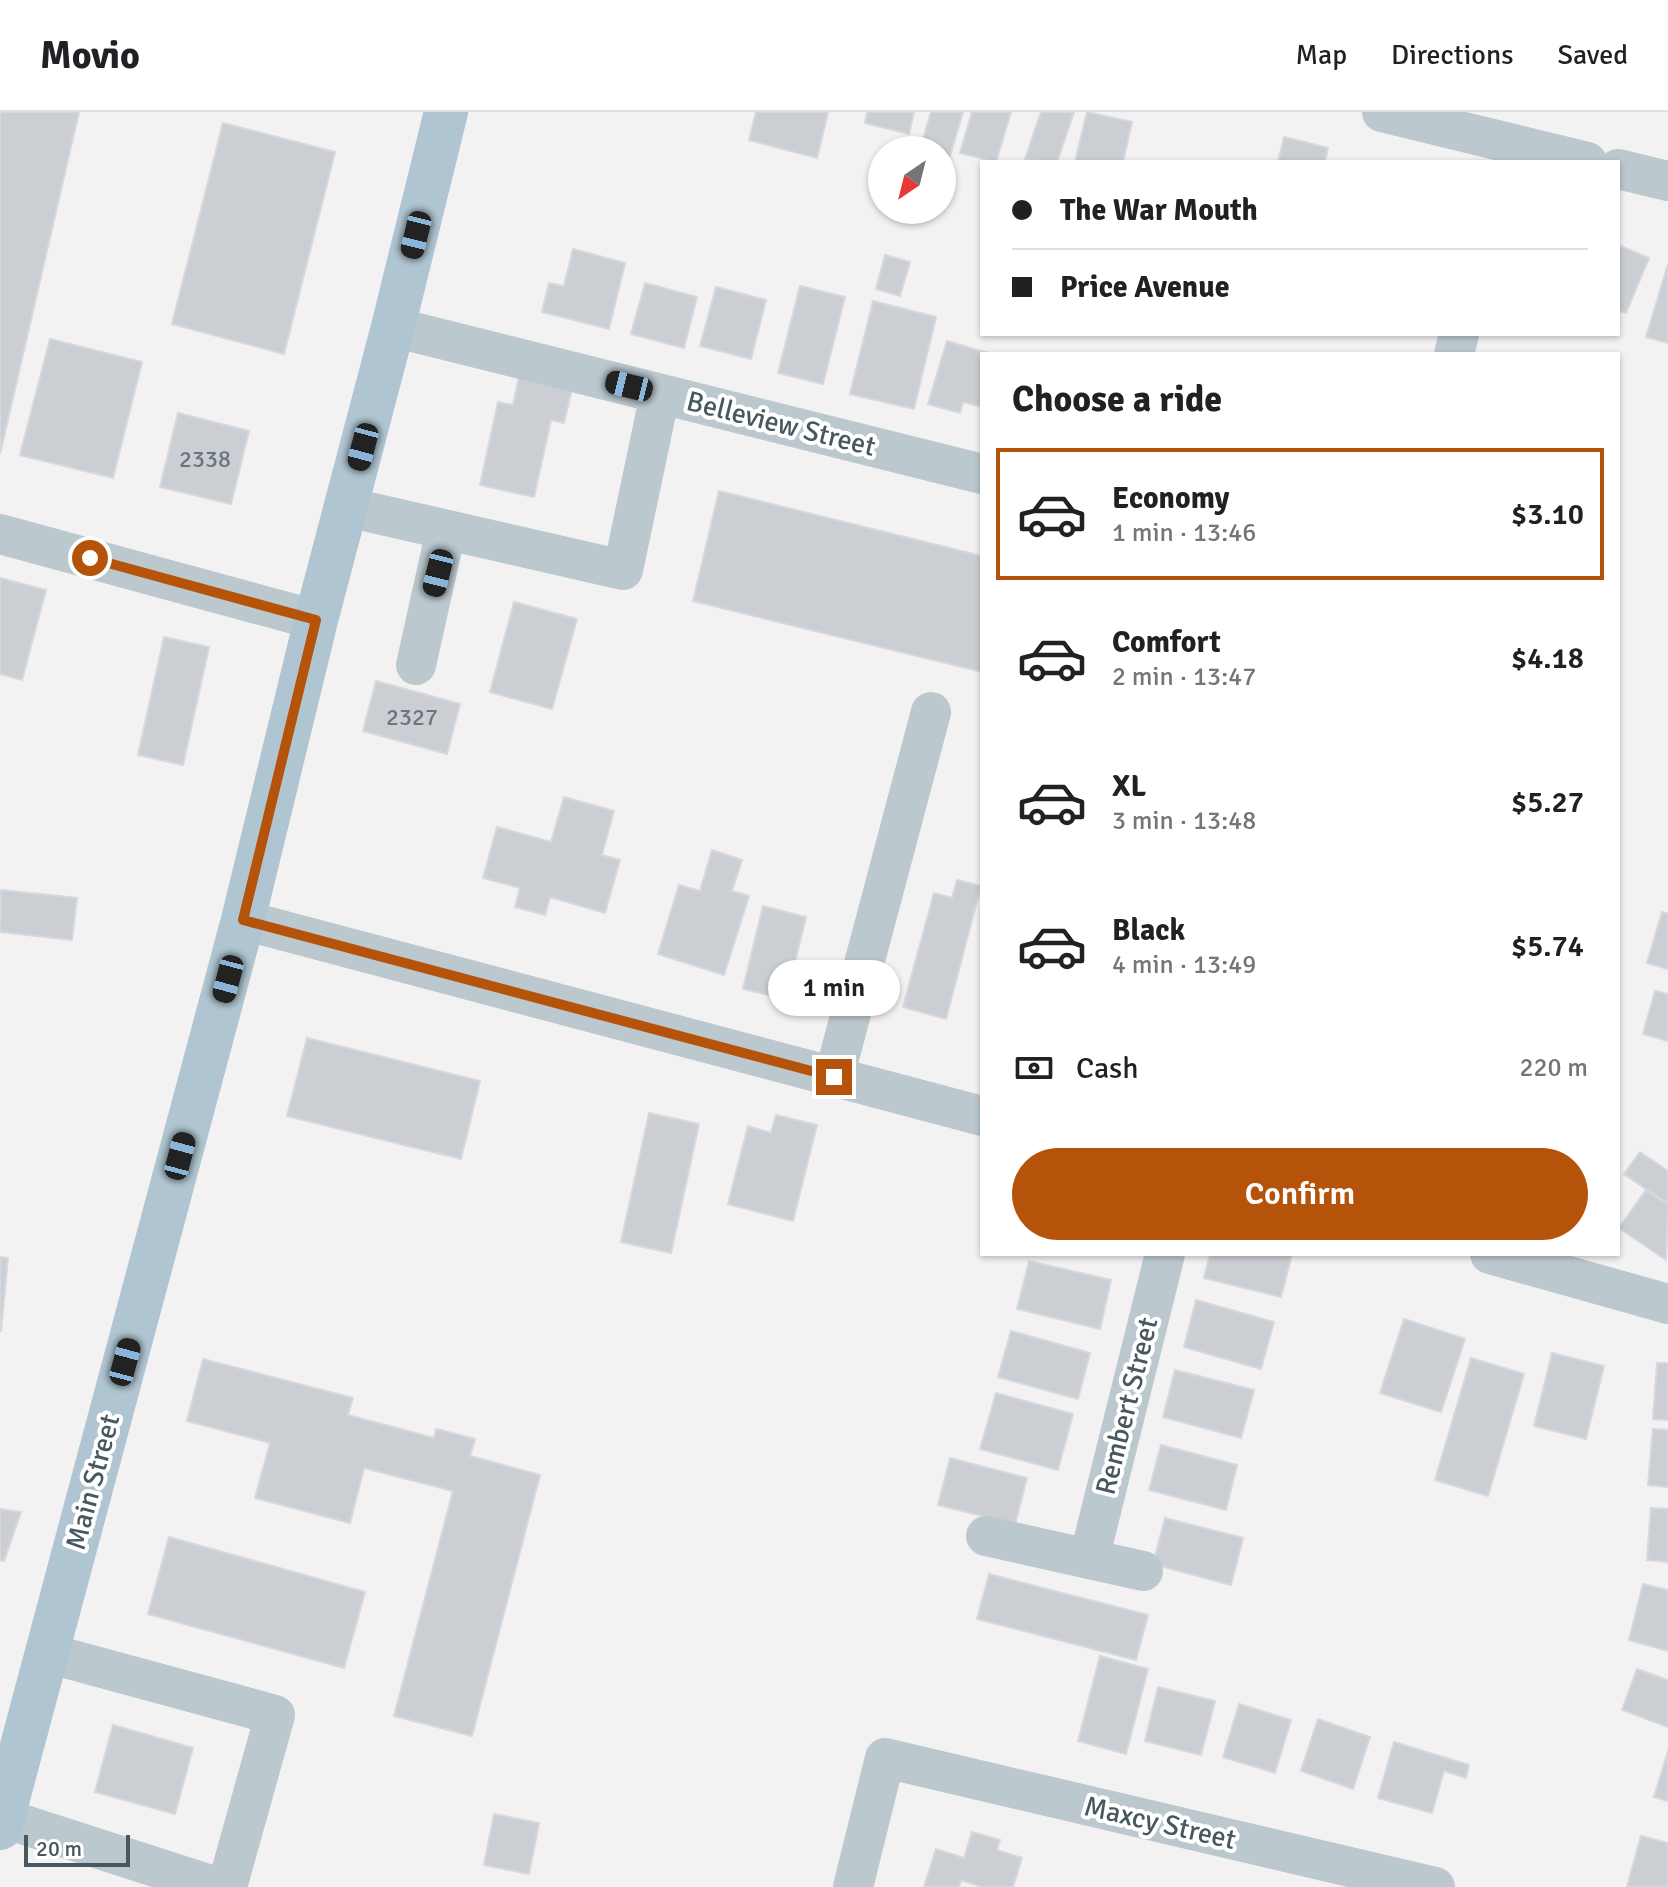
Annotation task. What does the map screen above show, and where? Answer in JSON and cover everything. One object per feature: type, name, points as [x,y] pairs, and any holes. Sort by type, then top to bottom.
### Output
[{"type":"main road","name":"Main Street","points":[[1,1821],[243,920],[446,112]]},
{"type":"street","points":[[1382,112],[1506,153],[1569,160]]},
{"type":"street","points":[[1620,169],[1668,181]]},
{"type":"street","name":"Belleview Street","points":[[393,327],[980,474]]},
{"type":"street","points":[[347,507],[623,570],[660,394]]},
{"type":"street","points":[[416,665],[446,530]]},
{"type":"street","points":[[0,534],[316,620]]},
{"type":"street","points":[[834,1077],[931,712]]},
{"type":"street","points":[[243,920],[980,1115]]},
{"type":"street","name":"Rembert Street","points":[[1089,1559],[1165,1256]]},
{"type":"street","points":[[1497,1256],[1668,1304]]},
{"type":"street","points":[[986,1536],[1143,1571]]},
{"type":"street","points":[[47,1653],[275,1715],[227,1887]]},
{"type":"street","name":"Maxcy Street","points":[[853,1887],[885,1758],[1435,1887]]},
{"type":"street","points":[[1,1821],[217,1887]]},
{"type":"building","points":[[0,112],[79,112],[0,454]]},
{"type":"building","points":[[756,112],[828,112],[817,158],[749,140]]},
{"type":"building","points":[[867,112],[914,112],[909,134],[865,123]]},
{"type":"building","points":[[931,112],[963,112],[956,136],[924,136]]},
{"type":"building","points":[[972,112],[1011,112],[997,160],[960,153]]},
{"type":"building","points":[[1041,112],[1074,112],[1058,160],[1025,159]]},
{"type":"building","points":[[1087,112],[1132,122],[1123,160],[1075,160]]},
{"type":"building","points":[[223,123],[335,152],[284,354],[172,324]]},
{"type":"building","points":[[1284,137],[1328,148],[1325,160],[1278,160]]},
{"type":"building","points":[[1620,246],[1649,258],[1626,313],[1620,311]]},
{"type":"building","points":[[573,249],[625,263],[609,329],[542,312],[549,283],[564,286]]},
{"type":"building","points":[[885,255],[910,262],[900,296],[876,289]]},
{"type":"building","points":[[1668,264],[1668,343],[1646,337]]},
{"type":"building","points":[[645,283],[697,297],[684,348],[631,334]]},
{"type":"building","points":[[800,286],[845,297],[823,384],[778,373]]},
{"type":"building","points":[[716,287],[766,300],[751,359],[700,346]]},
{"type":"building","points":[[873,301],[936,317],[914,409],[850,394]]},
{"type":"building","points":[[50,339],[142,362],[113,478],[20,455]]},
{"type":"building","points":[[947,341],[984,352],[980,352],[980,406],[963,402],[960,413],[928,404]]},
{"type":"building","points":[[519,377],[572,389],[564,423],[551,420],[534,497],[480,485],[498,402],[513,405]]},
{"type":"building","points":[[178,413],[249,431],[231,504],[160,487]]},
{"type":"building","points":[[719,491],[980,556],[980,672],[693,601]]},
{"type":"building","points":[[0,578],[46,590],[22,680],[0,674]]},
{"type":"building","points":[[514,602],[577,619],[552,709],[490,692]]},
{"type":"building","points":[[164,637],[209,647],[183,765],[138,755]]},
{"type":"building","points":[[376,681],[460,704],[447,754],[363,731]]},
{"type":"building","points":[[564,797],[614,811],[602,855],[620,860],[605,913],[550,897],[545,915],[515,907],[520,888],[483,878],[497,827],[551,842]]},
{"type":"building","points":[[712,850],[742,860],[732,891],[749,896],[724,975],[658,954],[679,885],[700,891]]},
{"type":"building","points":[[957,880],[980,886],[946,1019],[903,1007],[934,893],[952,898]]},
{"type":"building","points":[[1,890],[77,898],[72,940],[0,932]]},
{"type":"building","points":[[763,906],[806,917],[786,999],[743,989]]},
{"type":"building","points":[[1662,912],[1668,914],[1668,969],[1647,963]]},
{"type":"building","points":[[1655,991],[1668,994],[1668,1041],[1643,1034]]},
{"type":"building","points":[[307,1038],[480,1081],[461,1159],[287,1116]]},
{"type":"building","points":[[649,1113],[699,1124],[671,1253],[621,1242]]},
{"type":"building","points":[[776,1115],[817,1125],[793,1221],[728,1204],[748,1126],[771,1133]]},
{"type":"building","points":[[1640,1152],[1668,1171],[1668,1204],[1624,1174]]},
{"type":"building","points":[[1646,1190],[1668,1205],[1666,1260],[1620,1229]]},
{"type":"building","points":[[1210,1256],[1291,1256],[1281,1297],[1204,1278]]},
{"type":"building","points":[[0,1257],[8,1258],[1,1331],[0,1331]]},
{"type":"building","points":[[1029,1261],[1111,1280],[1100,1329],[1017,1309]]},
{"type":"building","points":[[1196,1300],[1274,1322],[1261,1369],[1184,1347]]},
{"type":"building","points":[[1404,1319],[1465,1339],[1441,1412],[1380,1393]]},
{"type":"building","points":[[1011,1331],[1090,1353],[1078,1399],[998,1377]]},
{"type":"building","points":[[1552,1353],[1604,1366],[1586,1439],[1534,1426]]},
{"type":"building","points":[[1471,1358],[1524,1374],[1488,1496],[1435,1480]]},
{"type":"building","points":[[203,1359],[353,1398],[348,1415],[434,1438],[436,1429],[475,1439],[470,1456],[540,1475],[472,1736],[394,1716],[453,1491],[364,1468],[350,1523],[255,1498],[270,1443],[187,1421]]},
{"type":"building","points":[[1657,1363],[1668,1363],[1668,1420],[1653,1419]]},
{"type":"building","points":[[1175,1370],[1254,1390],[1241,1438],[1163,1417]]},
{"type":"building","points":[[996,1393],[1073,1414],[1058,1470],[980,1449]]},
{"type":"building","points":[[1653,1429],[1668,1430],[1668,1487],[1648,1485]]},
{"type":"building","points":[[1161,1445],[1237,1465],[1226,1510],[1149,1490]]},
{"type":"building","points":[[950,1458],[1027,1478],[1015,1524],[938,1505]]},
{"type":"building","points":[[1651,1508],[1668,1509],[1668,1562],[1647,1560]]},
{"type":"building","points":[[0,1509],[21,1512],[4,1561],[0,1560]]},
{"type":"building","points":[[1165,1518],[1243,1538],[1231,1585],[1153,1564]]},
{"type":"building","points":[[169,1537],[365,1592],[344,1668],[148,1614]]},
{"type":"building","points":[[989,1574],[1148,1615],[1136,1660],[977,1619]]},
{"type":"building","points":[[1643,1584],[1668,1590],[1668,1651],[1629,1640]]},
{"type":"building","points":[[1100,1656],[1148,1669],[1126,1754],[1078,1741]]},
{"type":"building","points":[[1637,1669],[1668,1680],[1668,1727],[1622,1710]]},
{"type":"building","points":[[1158,1687],[1215,1701],[1201,1755],[1145,1741]]},
{"type":"building","points":[[1239,1704],[1291,1720],[1275,1773],[1223,1757]]},
{"type":"building","points":[[1318,1719],[1370,1737],[1353,1789],[1301,1771]]},
{"type":"building","points":[[113,1725],[193,1748],[175,1814],[95,1792]]},
{"type":"building","points":[[1394,1742],[1469,1765],[1466,1778],[1444,1771],[1432,1813],[1378,1798]]},
{"type":"building","points":[[1668,1751],[1668,1801],[1654,1797]]},
{"type":"building","points":[[494,1814],[539,1823],[529,1874],[484,1865]]},
{"type":"building","points":[[972,1832],[1000,1840],[997,1850],[1022,1858],[1013,1887],[982,1887],[961,1880],[959,1887],[924,1887],[936,1849],[964,1858]]},
{"type":"building","points":[[1641,1836],[1668,1843],[1668,1887],[1627,1887]]},
{"type":"route","points":[[90,558],[316,620],[243,920],[834,1077]]}]
